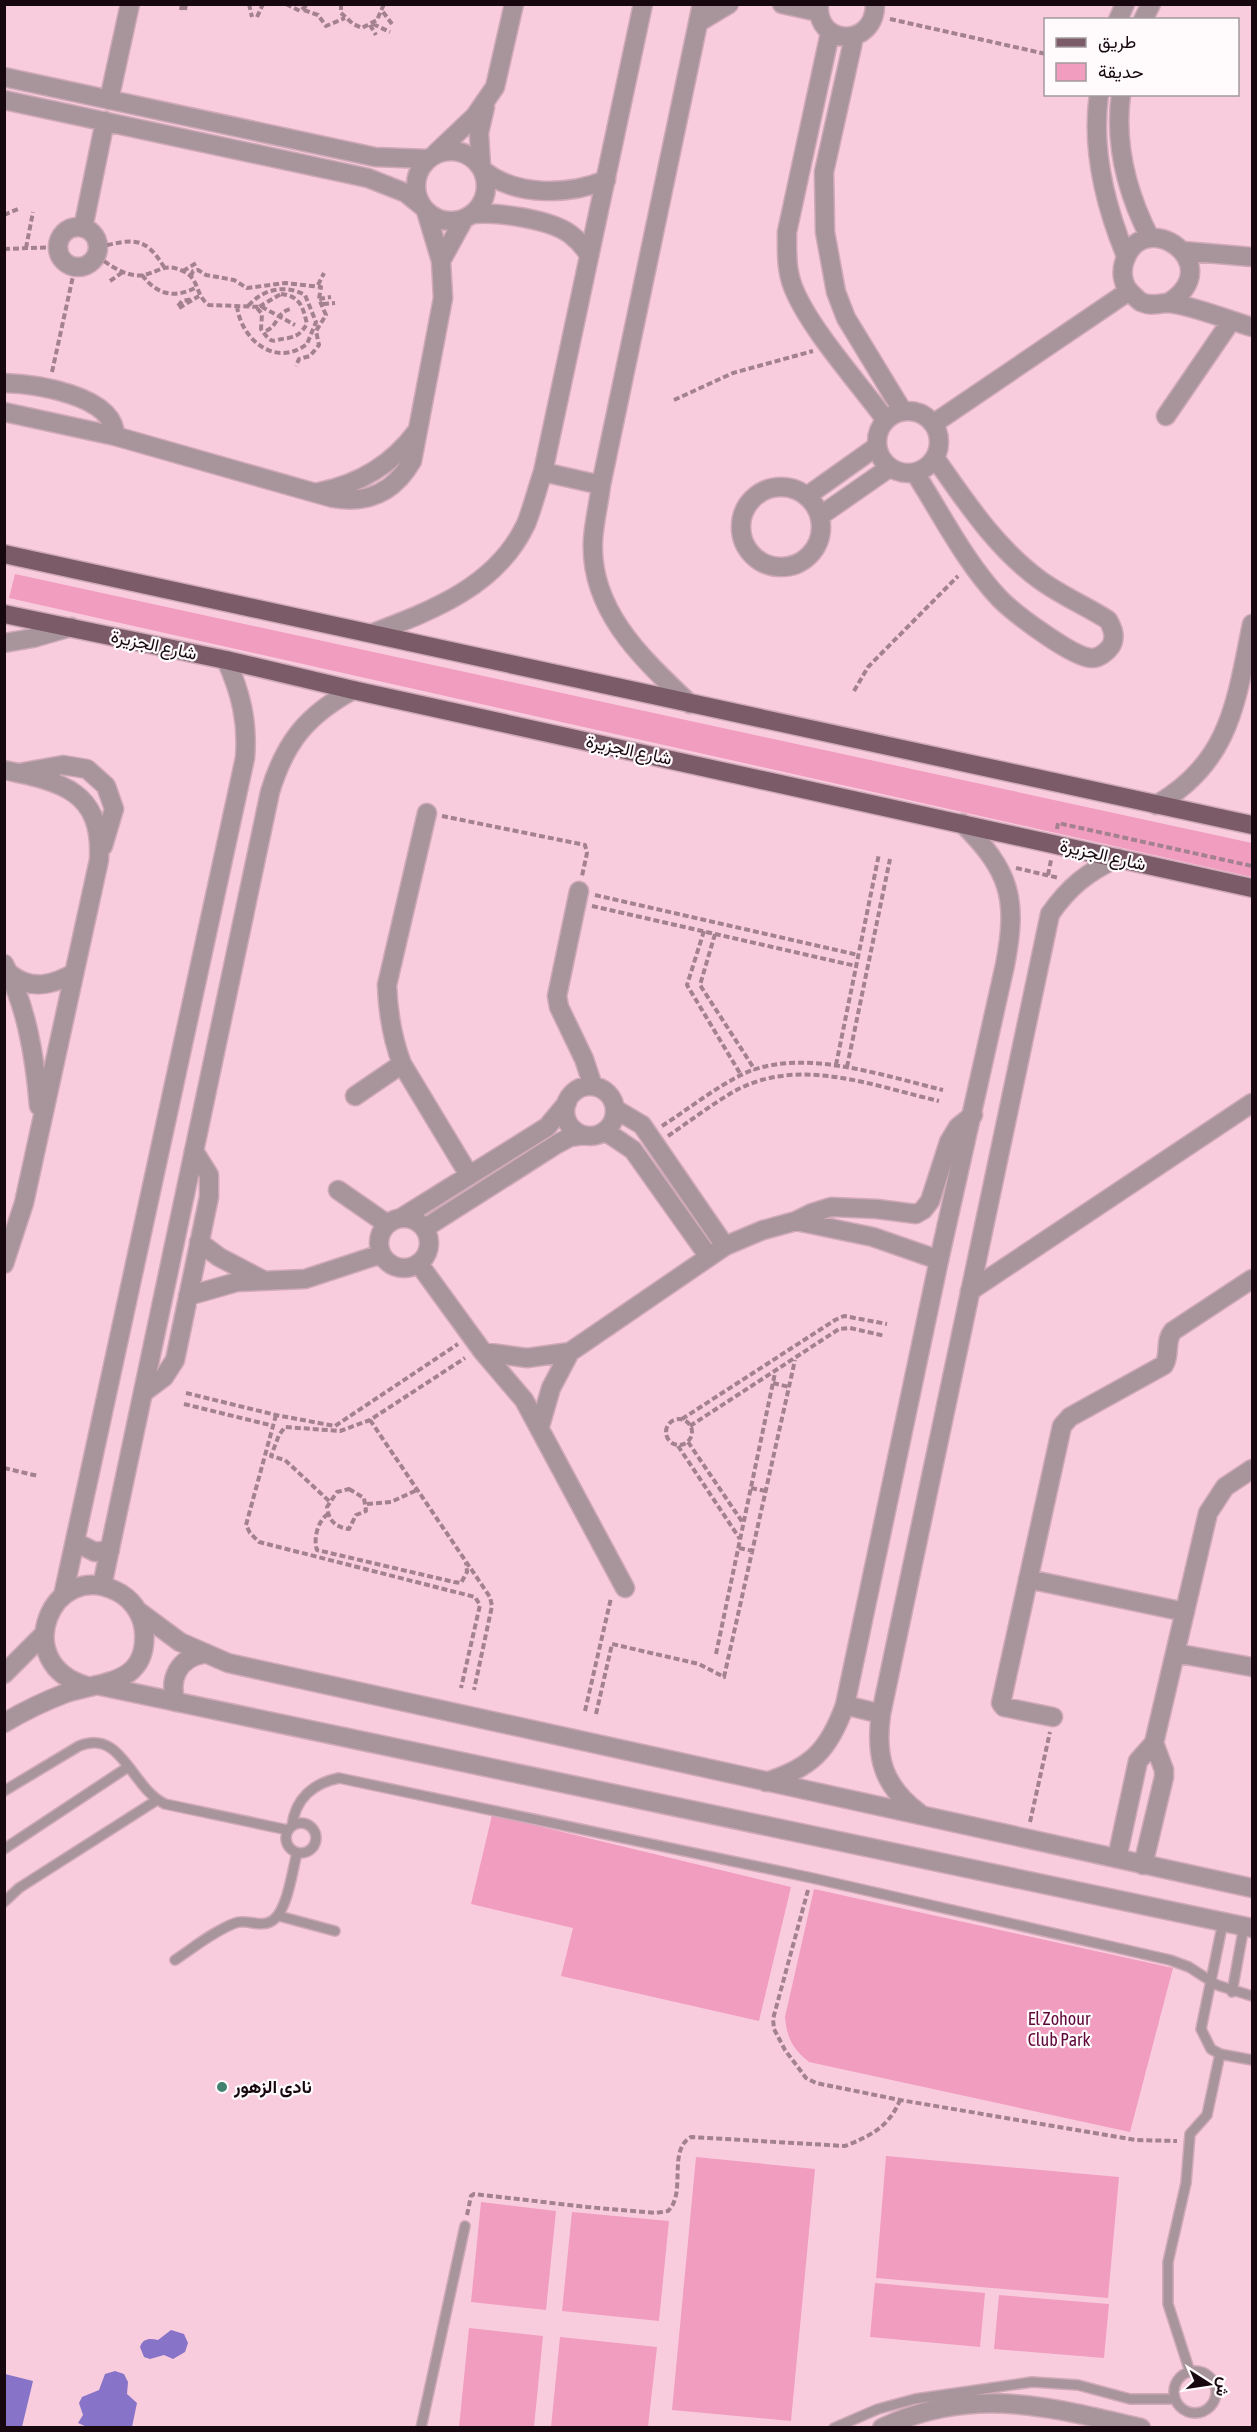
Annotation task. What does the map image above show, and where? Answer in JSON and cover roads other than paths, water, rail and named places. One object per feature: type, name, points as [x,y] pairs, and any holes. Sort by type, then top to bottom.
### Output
[{"type":"main road","points":[[4,554],[1252,825]]},
{"type":"main road","name":"شارع الجزيرة","points":[[4,614],[226,660],[1252,888]]},
{"type":"street","points":[[109,100],[130,4]]},
{"type":"street","points":[[441,261],[469,217],[483,201],[487,186],[482,168],[479,134],[486,102],[501,70],[514,4]]},
{"type":"street","points":[[373,633],[435,609],[472,588],[502,560],[525,525],[543,472],[643,4]]},
{"type":"street","points":[[690,704],[641,657],[615,623],[599,584],[593,542],[602,485],[700,14],[729,4]]},
{"type":"street","points":[[782,4],[818,8],[822,23],[830,33],[842,37],[854,37],[871,25],[875,10]]},
{"type":"street","points":[[1119,18],[1125,4]]},
{"type":"street","points":[[1144,18],[1151,4]]},
{"type":"street","points":[[830,33],[787,232],[787,259],[792,285],[804,309],[885,419]]},
{"type":"street","points":[[854,37],[824,172],[825,232],[836,292],[846,318],[902,411]]},
{"type":"street","points":[[4,77],[375,157],[432,156],[461,151],[472,157],[482,168],[507,183],[547,191],[579,188],[606,180]]},
{"type":"street","points":[[1099,96],[1099,164],[1111,216],[1126,256]]},
{"type":"street","points":[[1121,96],[1119,129],[1121,158],[1137,213],[1150,238]]},
{"type":"street","points":[[4,100],[368,178],[397,188],[438,219],[451,222],[469,217],[502,214],[540,223],[569,233],[589,255]]},
{"type":"street","points":[[4,412],[116,436],[318,492],[352,484],[375,472],[396,456],[418,430],[442,307],[441,261],[424,208],[416,195],[416,182],[420,169],[486,102]]},
{"type":"street","points":[[83,228],[105,121]]},
{"type":"street","points":[[540,223],[547,191]]},
{"type":"street","points":[[83,228],[90,232],[97,251],[84,267],[75,267],[67,264],[61,257],[58,247],[66,232],[83,228]]},
{"type":"street","points":[[1150,238],[1168,240],[1183,251],[1189,262],[1190,274],[1186,287],[1179,296],[1168,303],[1154,306],[1140,301],[1129,291],[1123,280],[1122,268],[1126,256],[1136,244],[1150,238]]},
{"type":"street","points":[[1183,251],[1252,257]]},
{"type":"street","points":[[933,423],[1129,291]]},
{"type":"street","points":[[1168,303],[1252,327]]},
{"type":"street","points":[[1166,416],[1231,321]]},
{"type":"street","points":[[4,383],[49,387],[104,412],[113,422],[116,436]]},
{"type":"street","points":[[902,411],[914,411],[925,415],[933,423],[938,435],[939,447],[935,458],[926,467],[915,472],[897,472],[889,468],[881,459],[876,447],[879,428],[885,419],[902,411]]},
{"type":"street","points":[[807,496],[876,447]]},
{"type":"street","points":[[915,472],[972,563],[1001,600],[1076,653],[1092,658],[1102,656],[1110,649],[1113,630],[1108,620],[1040,580],[1008,553],[980,521],[935,458]]},
{"type":"street","points":[[820,516],[889,468]]},
{"type":"street","points":[[543,472],[602,485]]},
{"type":"street","points":[[776,487],[792,488],[807,496],[815,505],[820,516],[821,532],[816,548],[805,560],[790,567],[774,568],[758,562],[747,550],[741,534],[741,518],[754,497],[760,492],[776,487]]},
{"type":"street","points":[[1156,805],[1188,783],[1202,770],[1224,737],[1245,698],[1252,624]]},
{"type":"street","points":[[4,643],[71,627]]},
{"type":"street","points":[[63,1596],[239,785],[247,733],[244,708],[226,660]]},
{"type":"street","points":[[102,1586],[270,792],[286,750],[307,722],[328,704],[353,690]]},
{"type":"street","points":[[4,1263],[24,1203],[99,860],[114,809],[106,786],[87,770],[63,765],[12,771]]},
{"type":"street","points":[[12,771],[52,782],[75,792],[81,798],[92,811],[100,835],[99,860]]},
{"type":"street","points":[[239,785],[270,792]]},
{"type":"street","points":[[427,813],[387,985],[390,1026],[402,1064],[469,1175]]},
{"type":"street","points":[[764,1782],[792,1774],[817,1757],[835,1733],[845,1705],[939,1260],[1005,965],[1013,926],[1008,887],[990,851],[962,823]]},
{"type":"street","points":[[922,1816],[904,1802],[885,1772],[878,1737],[881,1714],[1050,914],[1067,889],[1090,870],[1118,858]]},
{"type":"street","points":[[578,897],[557,996],[559,1007],[584,1059],[593,1086]]},
{"type":"street","points":[[1005,965],[1036,972]]},
{"type":"street","points":[[7,969],[20,982],[39,986],[58,982],[74,973]]},
{"type":"street","points":[[7,969],[31,1047],[41,1123]]},
{"type":"street","points":[[355,1096],[402,1064]]},
{"type":"street","points":[[338,1190],[394,1221],[418,1222],[425,1228],[429,1247],[419,1264],[402,1269],[386,1262],[381,1254],[379,1238],[394,1221],[547,1127],[577,1090],[593,1086],[608,1094],[615,1109],[642,1125],[725,1246]]},
{"type":"street","points":[[567,1103],[567,1119],[571,1126],[584,1135]]},
{"type":"street","points":[[970,1291],[1252,1103]]},
{"type":"street","points":[[425,1228],[557,1144],[570,1137],[591,1136],[605,1131],[613,1121],[615,1109]]},
{"type":"street","points":[[478,1345],[527,1358],[570,1352],[725,1246],[763,1230],[796,1221],[831,1207],[877,1209],[909,1215],[923,1210],[935,1189],[950,1142],[958,1127],[973,1115]]},
{"type":"street","points":[[605,1131],[633,1150],[709,1257]]},
{"type":"street","points":[[144,1392],[164,1377],[175,1360],[200,1242],[210,1182],[206,1166],[194,1151]]},
{"type":"street","points":[[796,1221],[873,1237],[939,1260]]},
{"type":"street","points":[[200,1242],[226,1261],[263,1279]]},
{"type":"street","points":[[188,1296],[237,1282],[263,1279],[305,1279],[381,1254]]},
{"type":"street","points":[[419,1264],[478,1345],[524,1400],[621,1580]]},
{"type":"street","points":[[1053,1717],[1004,1707],[1001,1703],[1065,1420],[1164,1365],[1168,1354],[1167,1342],[1173,1331],[1252,1279]]},
{"type":"street","points":[[540,1426],[551,1388],[570,1352]]},
{"type":"street","points":[[1117,1858],[1138,1761],[1154,1743],[1212,1504],[1225,1487],[1252,1469]]},
{"type":"street","points":[[75,1542],[95,1552],[110,1550]]},
{"type":"street","points":[[1028,1579],[1185,1612]]},
{"type":"street","points":[[1248,1927],[94,1686],[64,1677],[55,1668],[49,1658],[44,1634],[46,1620],[53,1606],[63,1596],[82,1587],[102,1586],[123,1594],[138,1611],[173,1637],[203,1654],[228,1663],[1252,1888]]},
{"type":"street","points":[[4,1723],[46,1702],[126,1675],[142,1652],[143,1624],[138,1611]]},
{"type":"street","points":[[4,1674],[44,1634]]},
{"type":"street","points":[[1175,1653],[1252,1667]]},
{"type":"street","points":[[176,1702],[172,1686],[177,1671],[188,1659],[203,1654]]},
{"type":"street","points":[[845,1705],[881,1714]]},
{"type":"street","points":[[1143,1865],[1164,1777],[1164,1770],[1154,1743]]},
{"type":"street","points":[[882,2427],[932,2410],[970,2403],[1009,2402],[1037,2404],[1141,2427]]},
{"type":"lane","points":[[4,1791],[90,1741],[102,1742],[112,1746],[145,1790],[157,1800],[174,1807],[290,1828],[308,1824],[316,1832],[316,1844],[308,1852],[297,1853],[288,1846],[286,1835],[290,1828],[296,1808],[306,1793],[329,1780],[339,1778],[812,1878],[1170,1960],[1189,1967],[1210,1982],[1232,1992],[1252,1996]]},
{"type":"lane","points":[[4,1849],[128,1767]]},
{"type":"lane","points":[[4,1902],[20,1888],[157,1800]]},
{"type":"lane","points":[[175,1960],[232,1924],[244,1921],[269,1923],[279,1916],[297,1853]]},
{"type":"lane","points":[[279,1916],[335,1931]]},
{"type":"lane","points":[[1223,1922],[1201,2029],[1211,2049],[1220,2054],[1252,2060]]},
{"type":"lane","points":[[1232,1992],[1248,1927]]},
{"type":"lane","points":[[1190,2372],[1173,2325],[1166,2283],[1168,2262],[1186,2183],[1192,2130],[1207,2115],[1220,2054]]},
{"type":"lane","points":[[421,2427],[465,2226]]},
{"type":"lane","points":[[1197,2371],[1210,2377],[1216,2389],[1214,2403],[1204,2412],[1197,2414],[1184,2410],[1175,2399],[1175,2385],[1179,2379],[1190,2372],[1197,2371]]},
{"type":"lane","points":[[834,2427],[878,2409],[915,2399],[1032,2382],[1078,2385],[1130,2399],[1175,2399]]},
{"type":"place","name":"نادى الزهور","points":[[222,2087]]},
{"type":"park label","name":"El Zohour Club Park","points":[[1059,2029]]}]
